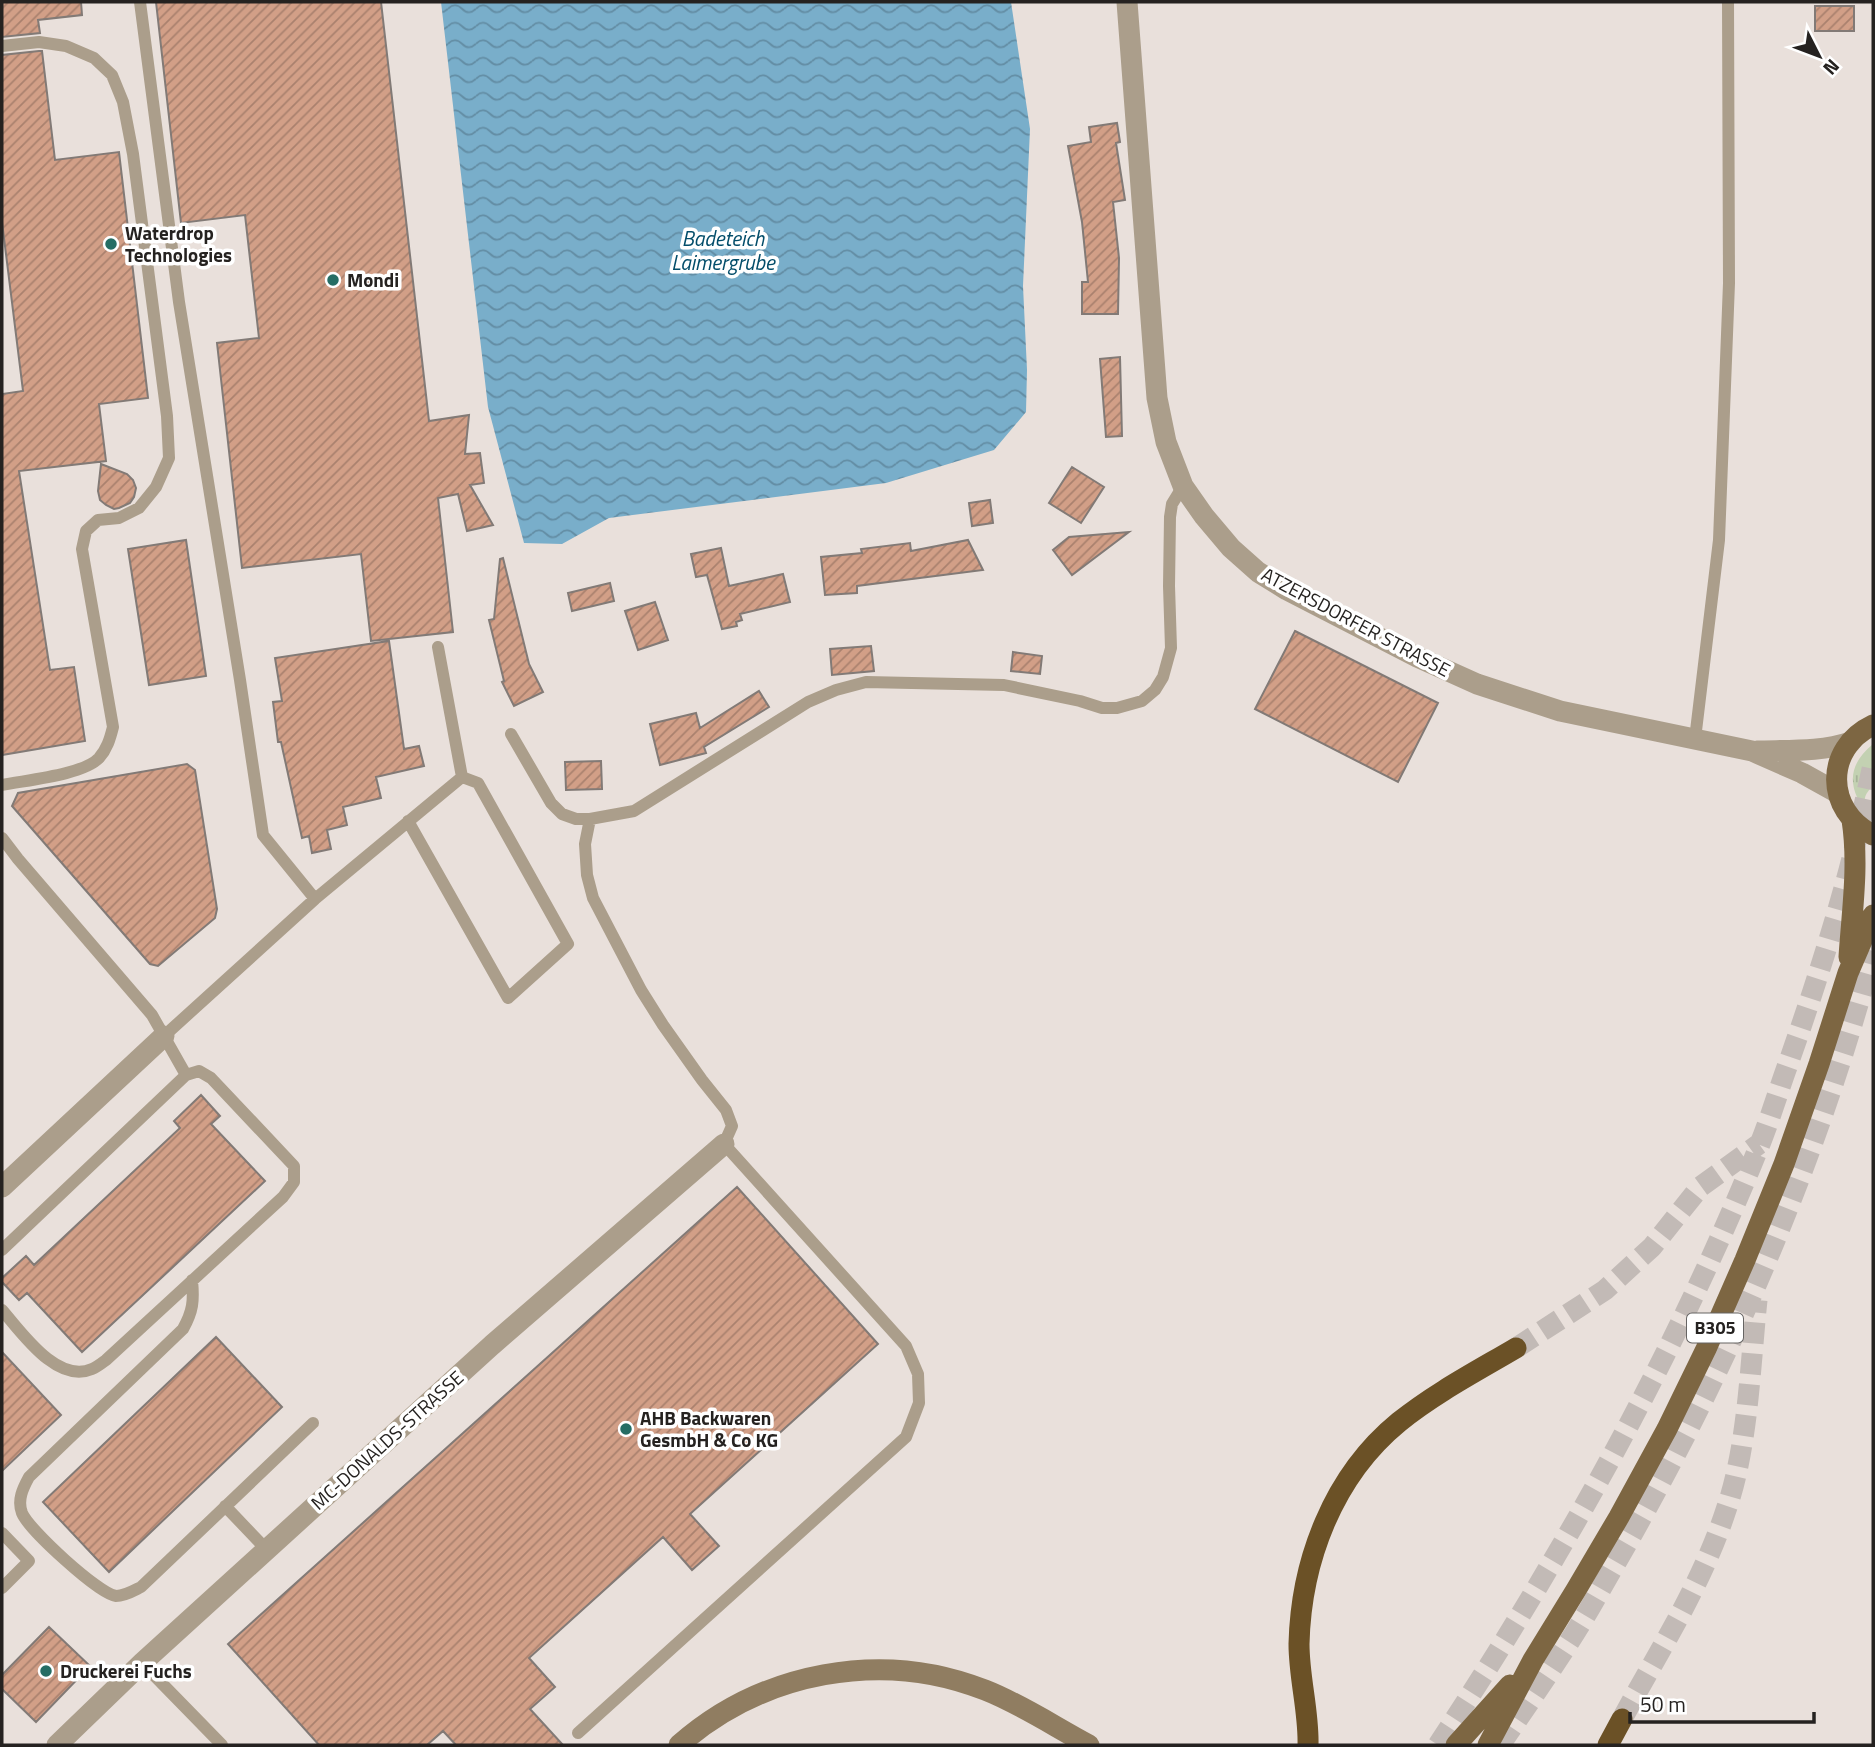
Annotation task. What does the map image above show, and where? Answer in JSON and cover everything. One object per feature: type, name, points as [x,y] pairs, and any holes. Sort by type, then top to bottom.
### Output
[{"type":"highway","points":[[1308,1745],[1299,1645],[1302,1609],[1309,1568],[1321,1531],[1340,1492],[1363,1458],[1398,1423],[1431,1399],[1516,1348]]},
{"type":"highway","points":[[1608,1745],[1622,1719]]},
{"type":"main road","points":[[1838,793],[1838,766],[1841,757],[1861,732],[1873,725]]},
{"type":"main road","name":"B305","points":[[1838,793],[1852,820],[1873,835]]},
{"type":"main road","name":"B305","points":[[1848,973],[1856,863],[1852,820]]},
{"type":"main road","name":"B305","points":[[1488,1745],[1533,1660],[1619,1517],[1667,1429],[1706,1349],[1784,1164],[1848,973],[1873,915]]},
{"type":"main road","name":"B305","points":[[1456,1745],[1533,1660]]},
{"type":"main road","points":[[679,1745],[724,1712],[756,1694],[793,1681],[836,1671],[877,1668],[953,1679],[985,1690],[1089,1745]]},
{"type":"main road","points":[[1050,1724],[1071,1745]]},
{"type":"street","name":"ATZERSDORFER STRASSE","points":[[1127,2],[1157,398],[1166,442],[1183,486],[1231,548],[1258,572],[1311,603],[1477,684],[1588,718],[1752,751],[1802,773],[1838,793]]},
{"type":"street","name":"ATZERSDORFER STRASSE","points":[[1752,751],[1817,749],[1851,742]]},
{"type":"street","points":[[2,1187],[164,1036]]},
{"type":"street","name":"MC-DONALDS-STRASSE","points":[[57,1745],[142,1663],[492,1345],[724,1144]]},
{"type":"lane","points":[[140,2],[179,302],[263,835],[315,899]]},
{"type":"lane","points":[[1695,739],[1719,540],[1729,283],[1728,2]]},
{"type":"lane","points":[[2,47],[39,42],[66,46],[94,58],[113,75],[123,102],[132,154],[167,416],[169,457],[156,487],[139,508],[119,518],[98,520],[86,531],[82,549],[113,727],[109,743],[97,760],[80,770],[2,785]]},
{"type":"lane","points":[[511,734],[551,803],[562,814],[576,819],[590,819],[634,811],[808,702],[836,690],[866,682],[1004,685],[1102,708],[1117,708],[1142,701],[1155,690],[1163,677],[1171,648],[1170,517],[1172,504],[1183,486]]},
{"type":"lane","points":[[438,647],[462,777]]},
{"type":"lane","points":[[408,821],[508,998],[568,944],[478,783],[462,777]]},
{"type":"lane","points":[[164,1036],[315,899],[462,777]]},
{"type":"lane","points":[[578,1733],[906,1437],[919,1403],[918,1374],[906,1346],[724,1144],[732,1126],[726,1110],[663,1025],[641,990],[593,898],[587,875],[585,844],[590,819]]},
{"type":"lane","points":[[2,838],[152,1015],[186,1075]]},
{"type":"lane","points":[[2,1250],[186,1075],[199,1071],[211,1078],[294,1166],[294,1182],[283,1197],[106,1360],[91,1370],[73,1372],[53,1364],[2,1310]]},
{"type":"lane","points":[[192,1280],[192,1314],[183,1329],[29,1477],[20,1494],[22,1513],[48,1545],[98,1587],[114,1596],[128,1594],[141,1587],[313,1423]]},
{"type":"lane","points":[[225,1506],[266,1549]]},
{"type":"lane","points":[[2,1533],[29,1561]]},
{"type":"lane","points":[[2,1588],[48,1545]]},
{"type":"lane","points":[[142,1663],[222,1745]]},
{"type":"green space","points":[[1873,744],[1873,778],[1865,797],[1868,815],[1857,796],[1853,778],[1858,761]]},
{"type":"water","name":"Badeteich Laimergrube","points":[[441,2],[1011,2],[1030,129],[1023,286],[1026,412],[994,450],[886,483],[609,518],[562,544],[524,543],[488,407]]},
{"type":"building","points":[[2,2],[81,2],[82,15],[38,20],[40,33],[2,37]]},
{"type":"building","name":"Mondi","points":[[156,2],[381,2],[429,421],[469,415],[465,454],[480,453],[484,483],[470,485],[493,525],[467,531],[458,494],[438,498],[453,632],[371,641],[361,554],[242,568],[217,343],[259,338],[245,215],[181,223]]},
{"type":"building","points":[[1815,6],[1854,6],[1854,31],[1815,31]]},
{"type":"building","points":[[42,51],[55,160],[119,152],[148,398],[99,404],[106,461],[19,471],[50,670],[74,667],[85,741],[2,755],[2,394],[23,391],[2,222],[2,55]]},
{"type":"building","points":[[1117,123],[1120,142],[1116,143],[1125,200],[1113,202],[1119,258],[1118,314],[1082,314],[1082,282],[1088,282],[1082,222],[1068,146],[1091,142],[1089,127]]},
{"type":"building","points":[[1120,357],[1122,436],[1106,437],[1100,359]]},
{"type":"building","points":[[101,464],[127,474],[133,480],[136,488],[130,503],[114,509],[100,500],[98,491]]},
{"type":"building","points":[[1072,467],[1104,487],[1081,523],[1049,503]]},
{"type":"building","points":[[990,500],[993,523],[972,526],[969,503]]},
{"type":"building","points":[[1129,532],[1072,575],[1053,550],[1069,537]]},
{"type":"building","points":[[186,540],[206,676],[149,685],[128,549]]},
{"type":"building","points":[[968,540],[983,570],[857,586],[857,593],[825,595],[821,557],[862,553],[861,549],[910,543],[911,551]]},
{"type":"building","points":[[721,548],[729,586],[783,574],[790,602],[740,614],[742,620],[736,622],[737,626],[722,629],[707,575],[696,577],[691,554]]},
{"type":"building","points":[[503,558],[529,664],[543,692],[514,706],[502,682],[504,681],[489,620],[494,619],[500,559]]},
{"type":"building","points":[[610,583],[614,601],[572,611],[568,593]]},
{"type":"building","points":[[655,602],[668,640],[638,650],[625,611]]},
{"type":"building","points":[[1295,631],[1438,703],[1398,782],[1255,709]]},
{"type":"building","points":[[389,641],[404,749],[419,746],[424,766],[376,777],[381,798],[343,807],[347,825],[327,830],[331,849],[312,853],[309,836],[302,838],[281,742],[278,742],[273,702],[282,701],[275,658]]},
{"type":"building","points":[[871,646],[874,671],[832,675],[830,649]]},
{"type":"building","points":[[1013,652],[1042,656],[1040,674],[1011,671]]},
{"type":"building","points":[[759,691],[769,707],[704,747],[706,753],[660,765],[650,724],[696,713],[700,728]]},
{"type":"building","points":[[601,761],[602,789],[566,790],[565,762]]},
{"type":"building","points":[[187,764],[195,770],[217,909],[215,918],[158,966],[150,964],[12,806],[18,793]]},
{"type":"building","points":[[201,1095],[220,1116],[211,1124],[265,1181],[82,1352],[27,1293],[19,1300],[2,1282],[2,1278],[26,1256],[34,1265],[180,1128],[174,1121]]},
{"type":"building","name":"AHB Backwaren GesmbH & Co KG","points":[[737,1187],[878,1344],[690,1514],[719,1546],[692,1570],[663,1537],[529,1658],[555,1687],[530,1709],[563,1745],[456,1745],[443,1731],[427,1745],[319,1745],[228,1644]]},
{"type":"building","points":[[216,1337],[282,1407],[109,1572],[43,1502]]},
{"type":"building","points":[[2,1352],[61,1415],[2,1471]]},
{"type":"building","name":"Druckerei Fuchs","points":[[49,1627],[90,1666],[36,1722],[2,1689],[2,1675]]},
{"type":"tunnel","points":[[1438,1745],[1529,1601],[1614,1452],[1654,1377],[1727,1223],[1764,1135],[1820,969],[1849,870],[1873,765]]},
{"type":"tunnel","points":[[1500,1745],[1577,1630],[1614,1566],[1694,1419],[1730,1344],[1764,1267],[1824,1111],[1873,951]]},
{"type":"tunnel","points":[[1516,1348],[1605,1290],[1652,1247],[1700,1187],[1759,1144]]},
{"type":"tunnel","points":[[1622,1719],[1692,1591],[1726,1510],[1744,1434],[1757,1300]]},
{"type":"place","name":"Waterdrop Technologies","points":[[111,244]]},
{"type":"place","name":"Mondi","points":[[333,280]]},
{"type":"place","name":"AHB Backwaren GesmbH & Co KG","points":[[626,1429]]},
{"type":"place","name":"Druckerei Fuchs","points":[[46,1671]]}]
